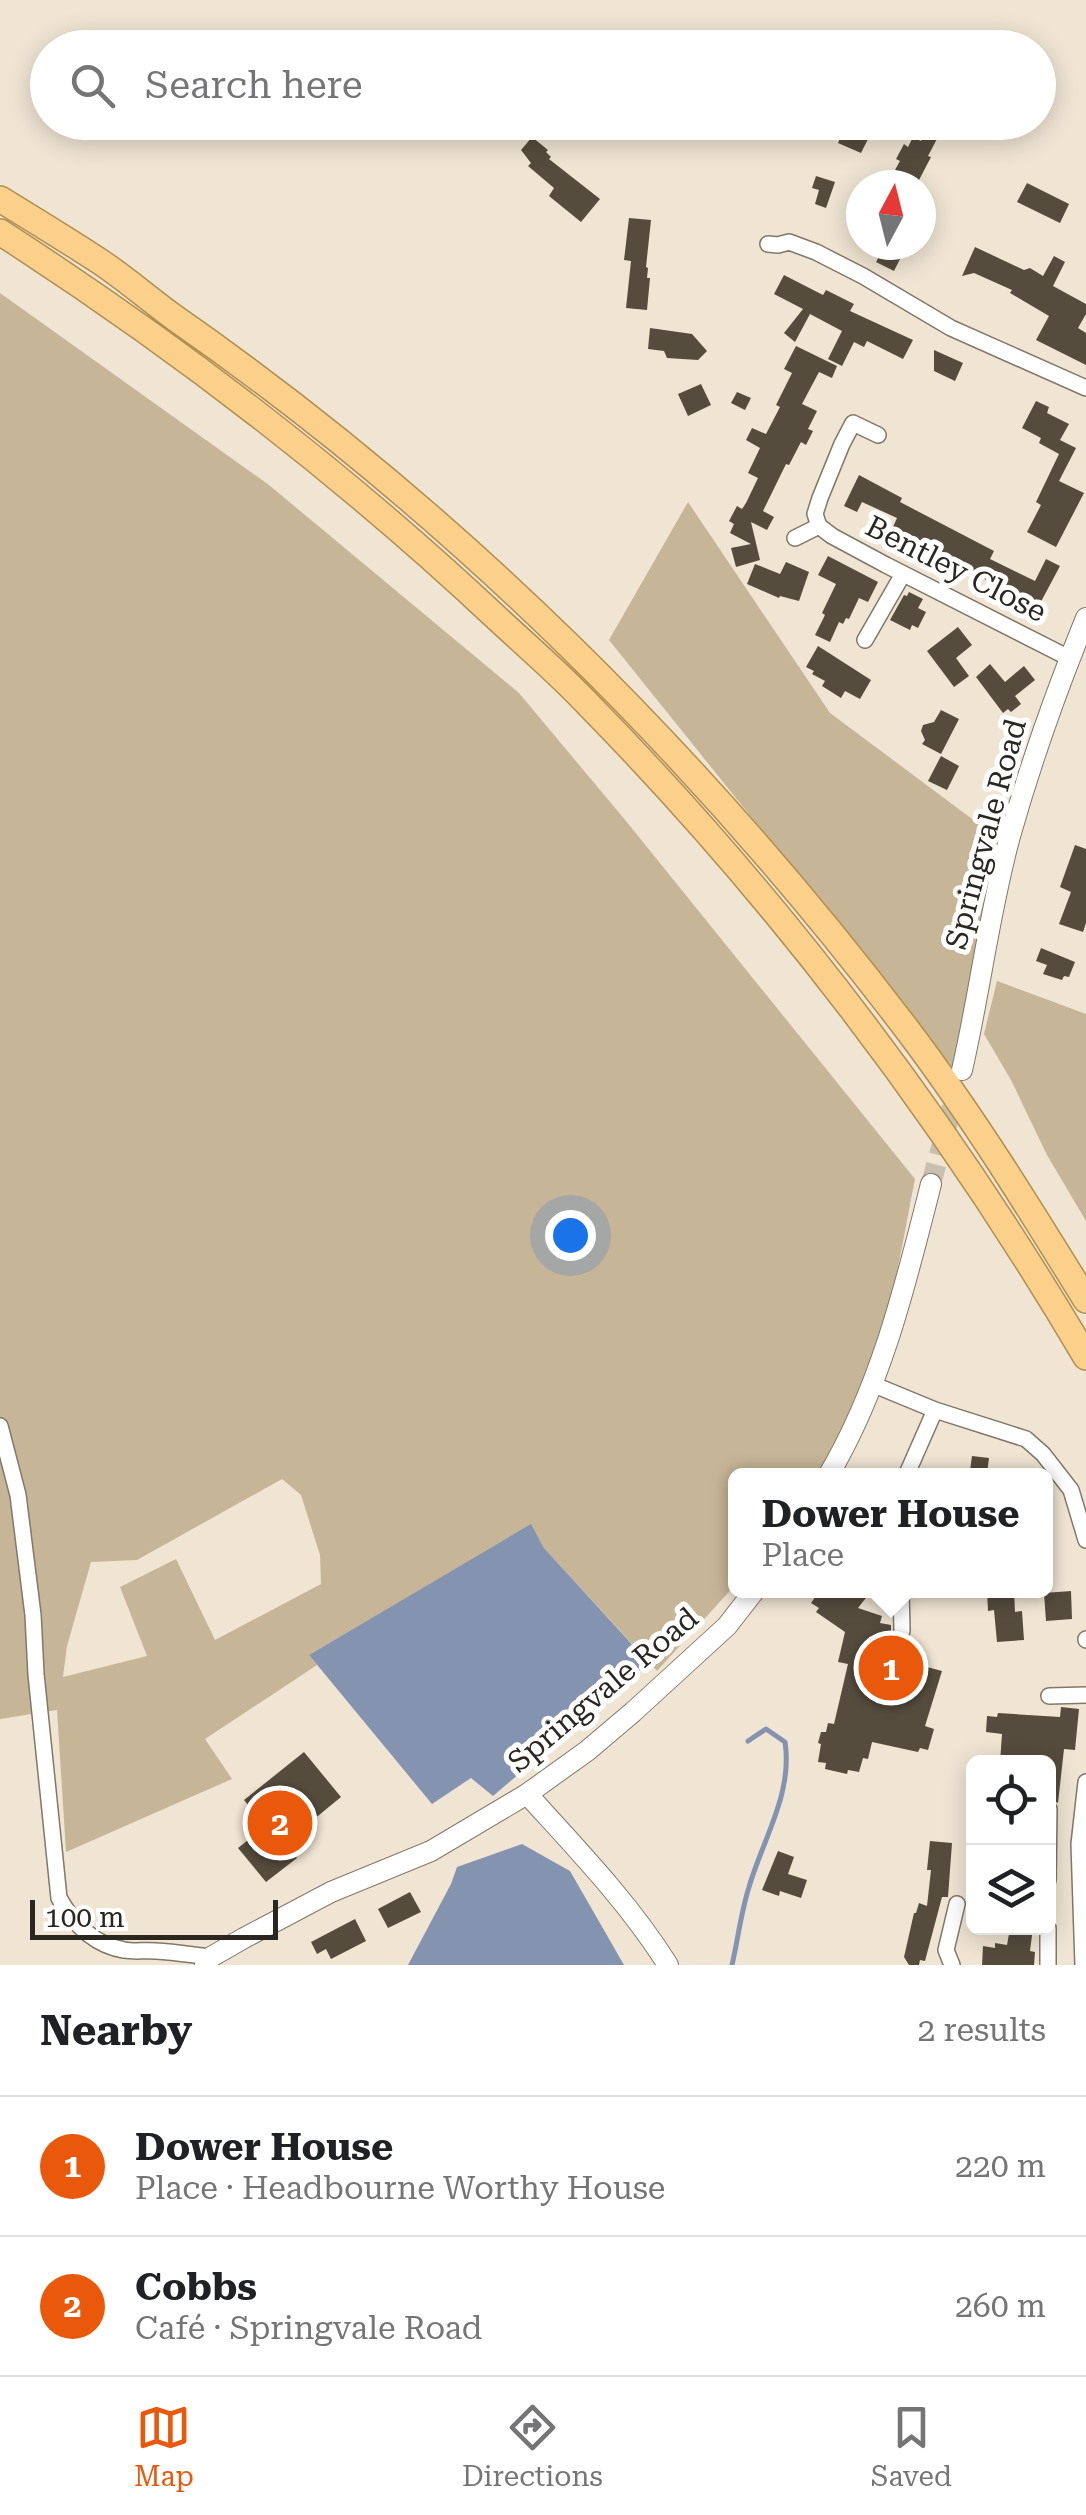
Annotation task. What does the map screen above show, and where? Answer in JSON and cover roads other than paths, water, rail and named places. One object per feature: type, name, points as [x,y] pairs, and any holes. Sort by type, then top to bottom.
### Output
[{"type":"highway","points":[[0,198],[97,259],[329,431],[482,563],[603,680],[712,795],[900,1020],[1010,1178],[1086,1300]]},
{"type":"highway","points":[[0,232],[142,326],[296,442],[448,572],[580,696],[693,818],[822,969],[954,1148],[1086,1358]]},
{"type":"street","points":[[768,244],[789,242],[816,252],[951,328],[1086,388]]},
{"type":"street","name":"Bentley Close","points":[[878,435],[853,423],[820,498],[815,514],[820,526],[903,574],[1069,658]]},
{"type":"street","name":"Bentley Close","points":[[794,538],[820,526]]},
{"type":"street","points":[[865,640],[903,574]]},
{"type":"street","name":"Springvale Road","points":[[962,1070],[1010,838],[1040,737],[1086,620]]},
{"type":"street","points":[[832,1468],[872,1384],[896,1317],[931,1184]]},
{"type":"street","points":[[872,1384],[935,1410],[1026,1438],[1072,1490],[1086,1540]]},
{"type":"street","points":[[910,1468],[935,1410]]},
{"type":"street","points":[[0,1426],[18,1495],[34,1615],[36,1674],[59,1898],[68,1914],[99,1942],[124,1950],[153,1950],[208,1961]]},
{"type":"street","name":"Springvale Road","points":[[208,1961],[331,1892],[444,1844],[527,1794],[633,1712],[727,1626],[749,1598]]},
{"type":"street","points":[[902,1598],[902,1631]]},
{"type":"street","points":[[1049,1696],[1086,1695]]},
{"type":"street","points":[[1083,1965],[1079,1844],[1086,1782]]},
{"type":"street","points":[[527,1794],[642,1926],[668,1965]]},
{"type":"street","points":[[952,1965],[946,1950],[958,1904]]},
{"type":"street","points":[[1048,1935],[1048,1965]]},
{"type":"water","points":[[531,1524],[544,1548],[649,1663],[493,1796],[471,1778],[432,1804],[309,1655]]},
{"type":"water","points":[[522,1844],[570,1871],[624,1965],[408,1965],[457,1867]]},
{"type":"waterway","points":[[732,1965],[746,1896],[785,1779],[785,1742],[766,1729],[748,1741]]},
{"type":"tunnel","points":[[931,1184],[957,1089]]},
{"type":"place","name":"Dower House","points":[[891,1668]]},
{"type":"place","name":"Cobbs","points":[[280,1823]]}]
